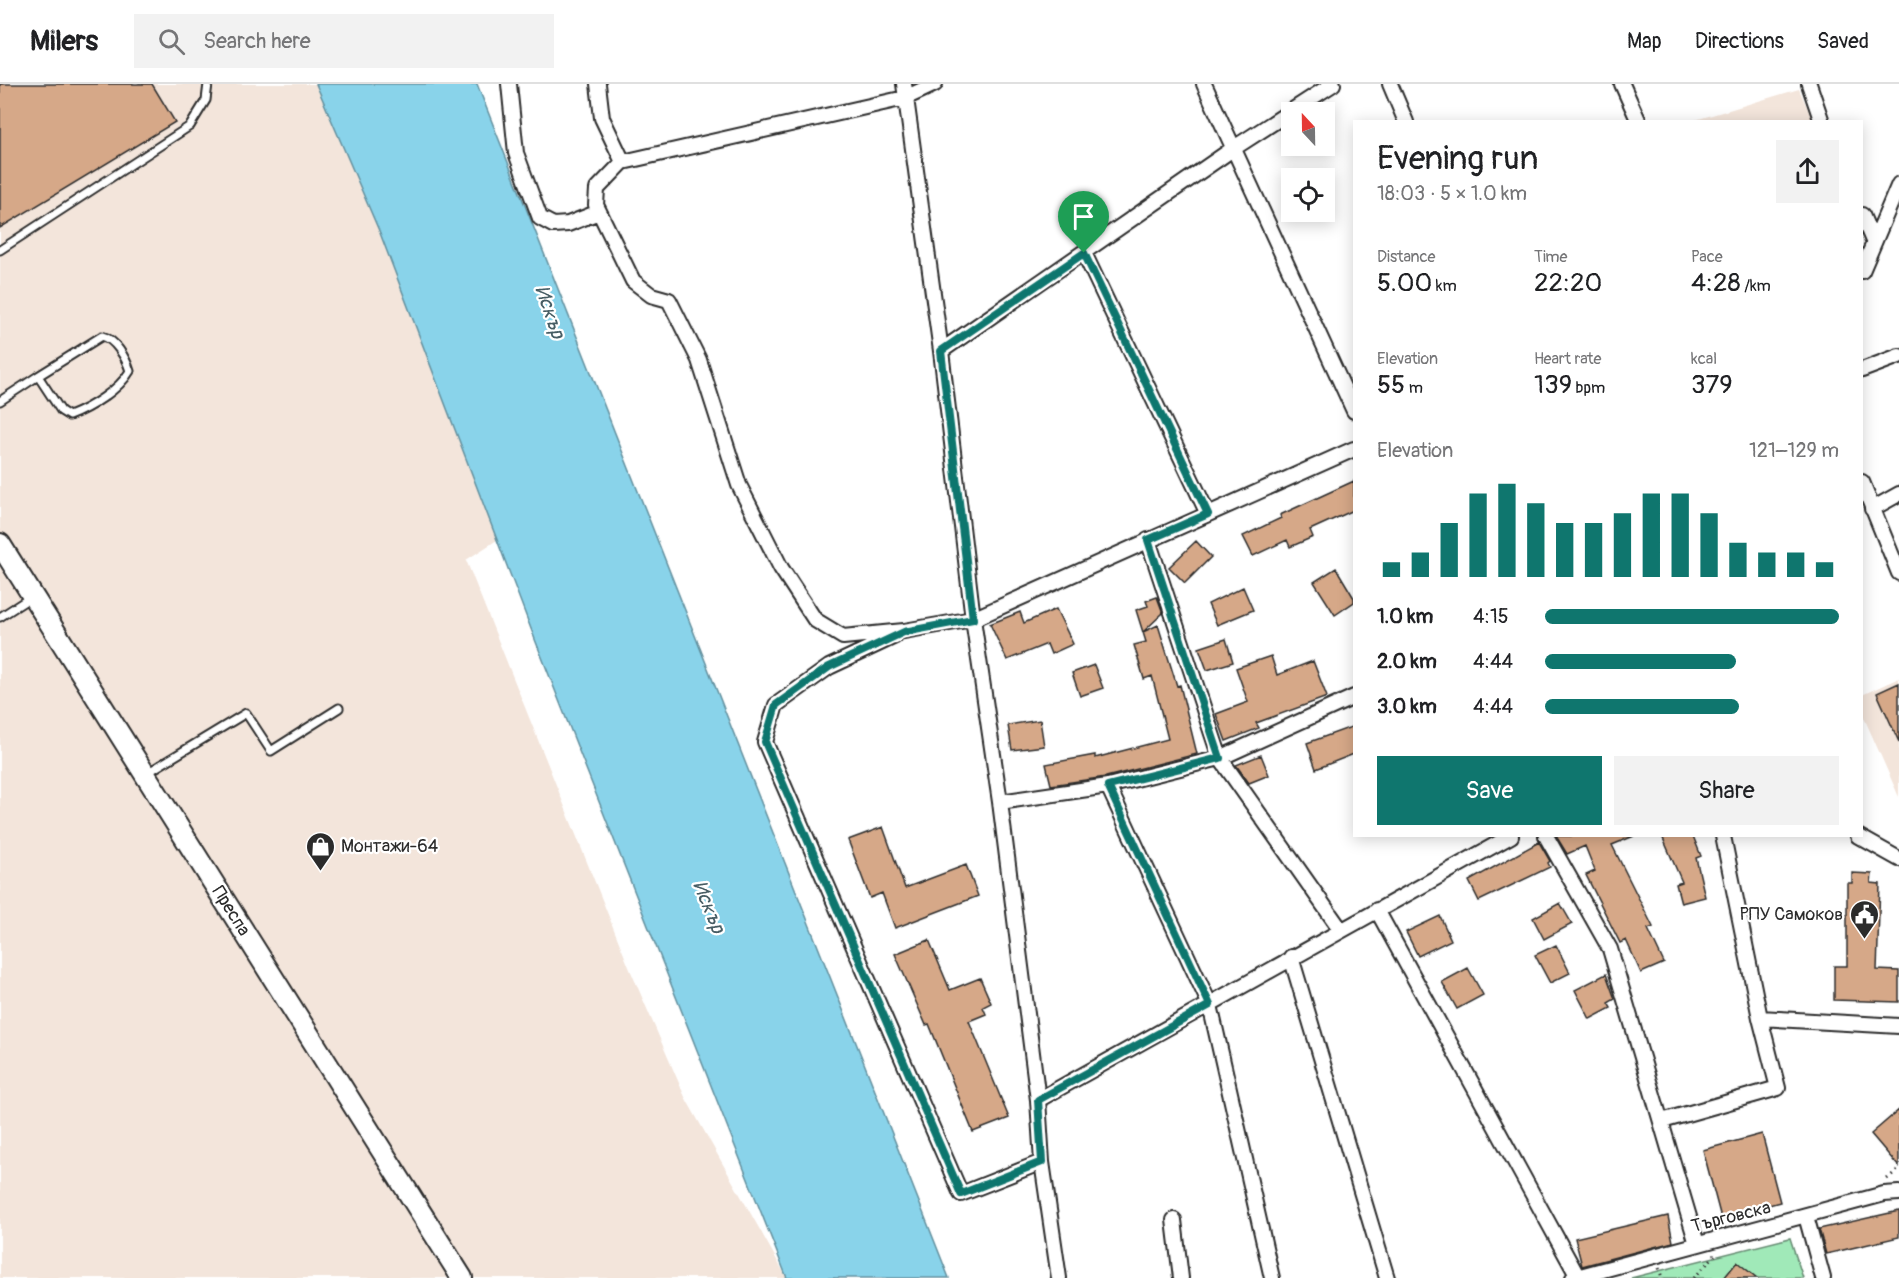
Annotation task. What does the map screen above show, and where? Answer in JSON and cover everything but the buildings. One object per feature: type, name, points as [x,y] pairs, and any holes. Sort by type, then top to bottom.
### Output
[{"type":"main road","name":"Преспа","points":[[0,544],[462,1278]]},
{"type":"street","points":[[509,84],[516,153],[540,218],[553,225],[568,224],[599,212]]},
{"type":"street","points":[[598,84],[602,118],[623,162]]},
{"type":"street","points":[[935,84],[623,162],[597,189],[596,206],[633,281],[651,295],[669,300],[699,360],[739,485],[781,568],[815,621],[843,637],[904,632],[973,619],[1353,448]]},
{"type":"street","points":[[1204,84],[1353,409]]},
{"type":"street","points":[[941,351],[1234,148],[1333,84]]},
{"type":"street","points":[[1390,84],[1405,120]]},
{"type":"street","points":[[1622,84],[1638,120]]},
{"type":"street","points":[[1809,84],[1821,120]]},
{"type":"street","points":[[905,91],[941,351],[973,619],[1000,801],[1038,1100],[1042,1162],[1059,1278]]},
{"type":"street","points":[[1863,268],[1899,184]]},
{"type":"street","points":[[1863,217],[1873,241]]},
{"type":"street","points":[[1084,253],[1208,514]]},
{"type":"street","points":[[1863,370],[1899,356]]},
{"type":"street","points":[[1863,485],[1899,573]]},
{"type":"street","points":[[1872,509],[1899,494]]},
{"type":"street","points":[[1148,540],[1220,758],[1341,930]]},
{"type":"street","points":[[904,632],[829,667],[776,705],[765,742],[961,1194],[1042,1162]]},
{"type":"street","points":[[1000,801],[1108,786],[1220,758],[1353,697]]},
{"type":"street","points":[[1108,786],[1210,1005],[1272,1278]]},
{"type":"street","points":[[1038,1100],[1509,837]]},
{"type":"street","points":[[1547,837],[1610,949],[1697,1244]]},
{"type":"street","points":[[1662,1121],[1778,1088],[1760,1017],[1723,837]]},
{"type":"street","points":[[1860,837],[1899,859]]},
{"type":"street","points":[[1377,910],[1576,1277]]},
{"type":"street","points":[[1291,957],[1387,1278]]},
{"type":"street","points":[[1760,1017],[1899,1026]]},
{"type":"street","name":"Търговска","points":[[1576,1277],[1884,1194],[1899,1193]]},
{"type":"street","points":[[1806,1216],[1823,1278]]},
{"type":"street","points":[[1174,1220],[1181,1278]]},
{"type":"lane","points":[[0,250],[190,126],[206,100],[208,84]]},
{"type":"lane","points":[[0,401],[38,376],[102,336],[109,338],[127,362],[130,371],[125,380],[82,411],[69,416],[61,411],[38,376]]},
{"type":"lane","points":[[0,617],[32,596]]},
{"type":"lane","points":[[145,775],[246,713],[271,751],[339,708]]},
{"type":"path","points":[[1882,1183],[1899,1169]]},
{"type":"shaded area","points":[[0,84],[316,84],[380,233],[497,540],[466,560],[629,967],[685,1097],[787,1278],[0,1278]]},
{"type":"shaded area","points":[[1799,89],[1813,120],[1695,120]]},
{"type":"shaded area","points":[[1899,678],[1899,797],[1863,715],[1863,695]]},
{"type":"green space","points":[[1790,1238],[1803,1278],[1631,1278]]},
{"type":"water","name":"Искър","points":[[316,84],[477,84],[949,1278],[787,1278],[536,642],[380,233]]},
{"type":"place","name":"Монтажи-64","points":[[320,872]]},
{"type":"place","name":"РПУ Самоков","points":[[1864,940]]},
{"type":"route","points":[[1084,253],[1208,514],[1148,540],[1220,758],[1108,786],[1210,1005],[1038,1100],[1042,1162],[961,1194],[765,742],[776,705],[829,667],[904,632],[973,619],[941,351],[1084,253]]}]
